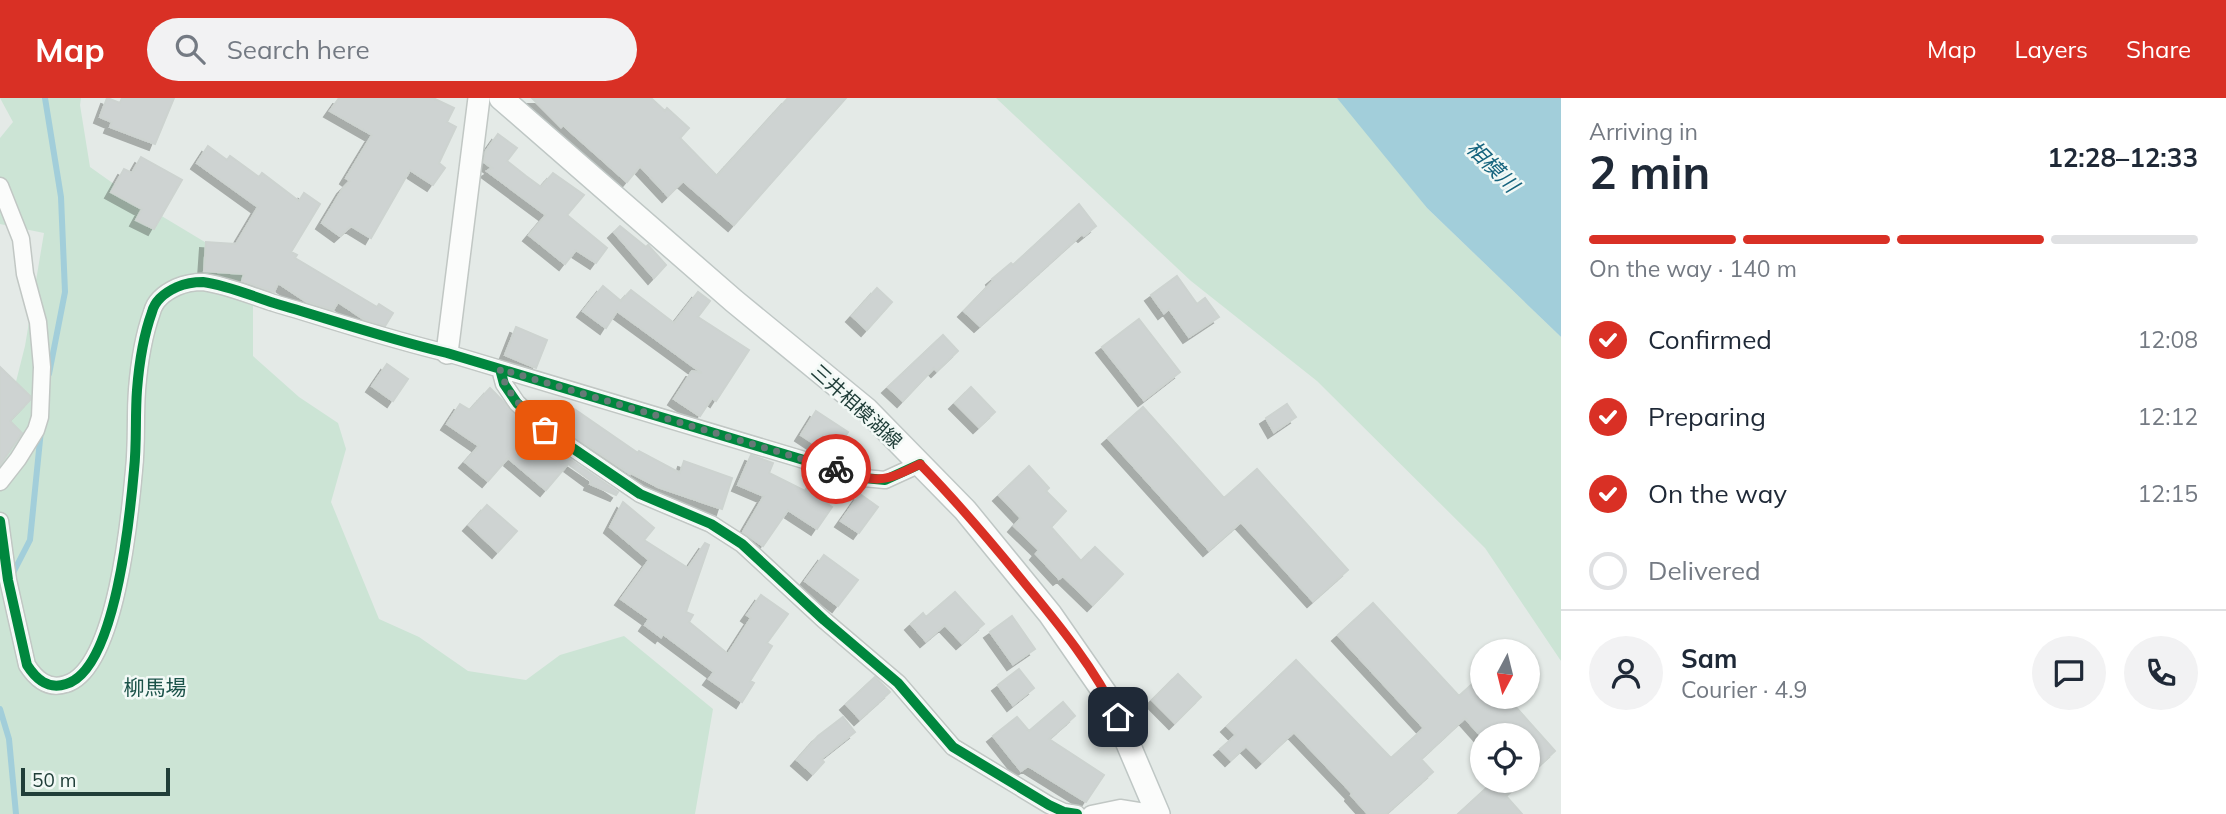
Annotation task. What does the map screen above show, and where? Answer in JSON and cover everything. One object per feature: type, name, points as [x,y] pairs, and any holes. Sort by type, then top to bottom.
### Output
[{"type":"main road","name":"三井相模湖線","points":[[501,98],[734,300],[867,410],[974,521],[1050,614],[1109,699],[1151,812]]},
{"type":"street","points":[[447,354],[480,98]]},
{"type":"street","points":[[0,186],[21,239],[25,274],[38,322],[42,367],[40,417],[36,430],[0,482]]},
{"type":"street","points":[[0,521],[8,580],[27,665],[34,675],[52,686],[74,681],[90,665],[103,637],[115,597],[127,536],[135,467],[135,415],[140,365],[152,309],[164,294],[179,286],[203,282],[398,342],[500,369],[875,480],[897,475],[920,464]]},
{"type":"street","points":[[500,369],[504,384],[517,402],[563,443],[640,494],[711,524],[741,544],[898,683],[953,747],[1049,805],[1077,814]]},
{"type":"street","points":[[1091,814],[1120,808],[1151,812]]},
{"type":"green space","points":[[0,98],[81,98],[90,167],[145,206],[253,271],[253,356],[299,397],[338,423],[346,449],[331,502],[379,619],[419,637],[468,671],[526,680],[560,655],[624,636],[713,709],[695,814],[0,814],[0,445],[25,346],[44,233],[0,224],[0,138],[13,122]]},
{"type":"green space","points":[[996,98],[1337,98],[1346,106],[1427,208],[1561,337],[1561,661],[1485,548],[1317,381],[1191,281]]},
{"type":"water","name":"相模川","points":[[1337,98],[1561,98],[1561,337],[1427,208]]},
{"type":"building","points":[[107,98],[120,103],[122,98],[174,98],[155,144],[110,127],[112,122],[100,117]]},
{"type":"building","points":[[339,98],[433,98],[454,108],[447,122],[456,127],[439,163],[445,168],[433,185],[410,170],[371,238],[351,226],[340,236],[322,223],[350,181],[346,178],[372,135],[330,111]]},
{"type":"building","points":[[532,98],[651,98],[689,128],[680,138],[717,176],[788,98],[846,98],[734,225],[683,181],[668,196],[640,166],[627,182],[563,125],[561,127]]},
{"type":"building","points":[[498,134],[517,148],[507,161],[541,187],[553,173],[584,195],[567,215],[607,248],[596,263],[576,250],[565,264],[529,235],[546,215],[487,171],[492,168],[484,162],[486,151]]},
{"type":"building","points":[[208,146],[227,160],[230,156],[259,177],[262,173],[299,201],[304,193],[320,204],[291,252],[297,255],[295,258],[377,307],[379,304],[393,313],[385,326],[365,320],[338,302],[333,310],[307,302],[278,283],[274,292],[242,281],[244,274],[204,271],[206,242],[236,244],[258,207],[197,163]]},
{"type":"building","points":[[141,157],[182,180],[154,229],[136,220],[142,209],[111,192],[124,169],[132,173]]},
{"type":"building","points":[[1079,204],[1096,226],[1084,236],[1082,234],[980,326],[964,311],[992,279],[1011,263],[1013,265]]},
{"type":"building","points":[[620,226],[646,247],[648,245],[666,265],[654,278],[614,232]]},
{"type":"building","points":[[1177,276],[1197,304],[1205,298],[1219,317],[1189,337],[1169,309],[1164,313],[1151,295]]},
{"type":"building","points":[[603,286],[621,301],[631,290],[674,323],[698,292],[710,301],[698,317],[749,350],[716,401],[712,398],[700,416],[674,399],[692,371],[702,373],[617,311],[606,328],[583,311]]},
{"type":"building","points":[[877,288],[892,302],[867,330],[852,316]]},
{"type":"building","points":[[1139,319],[1180,372],[1144,400],[1102,347]]},
{"type":"building","points":[[516,327],[547,340],[536,368],[505,355]]},
{"type":"building","points":[[943,335],[958,351],[937,371],[934,368],[903,401],[888,387]]},
{"type":"building","points":[[387,364],[408,379],[393,401],[372,386]]},
{"type":"building","points":[[0,367],[30,396],[30,400],[10,421],[22,433],[0,465]]},
{"type":"building","points":[[971,387],[995,412],[979,427],[955,403]]},
{"type":"building","points":[[490,388],[539,438],[618,492],[616,495],[590,484],[591,481],[568,464],[546,490],[508,458],[488,481],[465,462],[479,446],[447,424],[460,404],[470,410]]},
{"type":"building","points":[[1287,404],[1296,417],[1274,432],[1266,418]]},
{"type":"building","points":[[539,407],[564,423],[574,409],[638,453],[639,451],[680,473],[684,461],[732,478],[722,509],[658,487],[630,474],[553,422]]},
{"type":"building","points":[[1143,407],[1224,498],[1257,469],[1348,570],[1313,601],[1241,522],[1209,550],[1108,438]]},
{"type":"building","points":[[816,411],[848,432],[833,456],[801,435]]},
{"type":"building","points":[[751,455],[773,463],[769,473],[805,491],[806,489],[832,507],[817,529],[788,510],[763,546],[743,532],[764,496],[738,485]]},
{"type":"building","points":[[1029,466],[1049,488],[1046,491],[1066,511],[1051,527],[1081,561],[1095,547],[1123,574],[1093,605],[1063,576],[1059,579],[1036,554],[1039,550],[1014,526],[1021,518],[999,495]]},
{"type":"building","points":[[860,494],[878,507],[859,533],[841,521]]},
{"type":"building","points":[[623,502],[654,528],[644,540],[688,568],[705,543],[709,545],[686,612],[693,615],[689,622],[728,654],[751,618],[747,615],[761,595],[788,614],[767,643],[772,646],[750,681],[754,683],[742,702],[709,679],[714,672],[663,634],[661,637],[645,625],[649,619],[621,599],[649,560],[610,527]]},
{"type":"building","points":[[487,505],[517,531],[498,552],[469,525]]},
{"type":"building","points":[[824,555],[858,580],[838,606],[805,581]]},
{"type":"building","points":[[955,592],[984,624],[962,643],[945,625],[926,641],[911,624],[923,613],[926,617]]},
{"type":"building","points":[[1373,603],[1459,696],[1470,686],[1470,709],[1518,709],[1530,723],[1470,724],[1465,718],[1421,759],[1433,772],[1386,814],[1368,814],[1352,793],[1294,732],[1262,762],[1246,746],[1231,760],[1220,749],[1236,735],[1227,726],[1296,660],[1391,758],[1424,728],[1338,635]]},
{"type":"building","points":[[1012,616],[1035,649],[1013,664],[990,632]]},
{"type":"building","points":[[1019,669],[1034,688],[1013,705],[998,685]]},
{"type":"building","points":[[1178,674],[1201,697],[1175,723],[1152,700]]},
{"type":"building","points":[[875,677],[890,692],[860,719],[846,704]]},
{"type":"building","points":[[1063,702],[1075,716],[1049,739],[1104,775],[1086,802],[1028,766],[1021,771],[993,736],[1017,717],[1029,731]]},
{"type":"building","points":[[843,717],[855,732],[821,759],[824,762],[813,774],[797,760],[818,736]]},
{"type":"building","points":[[1540,734],[1555,751],[1540,765]]},
{"type":"building","points":[[1481,793],[1509,793],[1506,796],[1522,814],[1458,814]]},
{"type":"waterway","points":[[45,98],[61,197],[65,292],[49,374]]},
{"type":"waterway","points":[[12,575],[30,540],[41,430]]},
{"type":"waterway","points":[[0,709],[9,739],[16,814]]},
{"type":"cycle path","points":[[0,521],[8,580],[27,665],[43,682],[54,686],[66,684],[83,673],[97,651],[117,589],[132,492],[139,370],[153,308],[169,291],[200,282],[230,288],[864,478],[885,480],[920,464]]},
{"type":"cycle path","points":[[500,369],[504,384],[517,403],[546,430],[640,494],[711,524],[742,544],[824,620],[898,683],[953,747],[1049,805],[1077,814]]},
{"type":"way so far","points":[[545,430],[517,402],[504,384],[500,369],[836,469]]},
{"type":"district","name":"柳馬場","points":[[155,687]]},
{"type":"route","points":[[836,469],[875,480],[885,480],[920,464],[965,510],[1050,614],[1087,665],[1118,717]]}]
